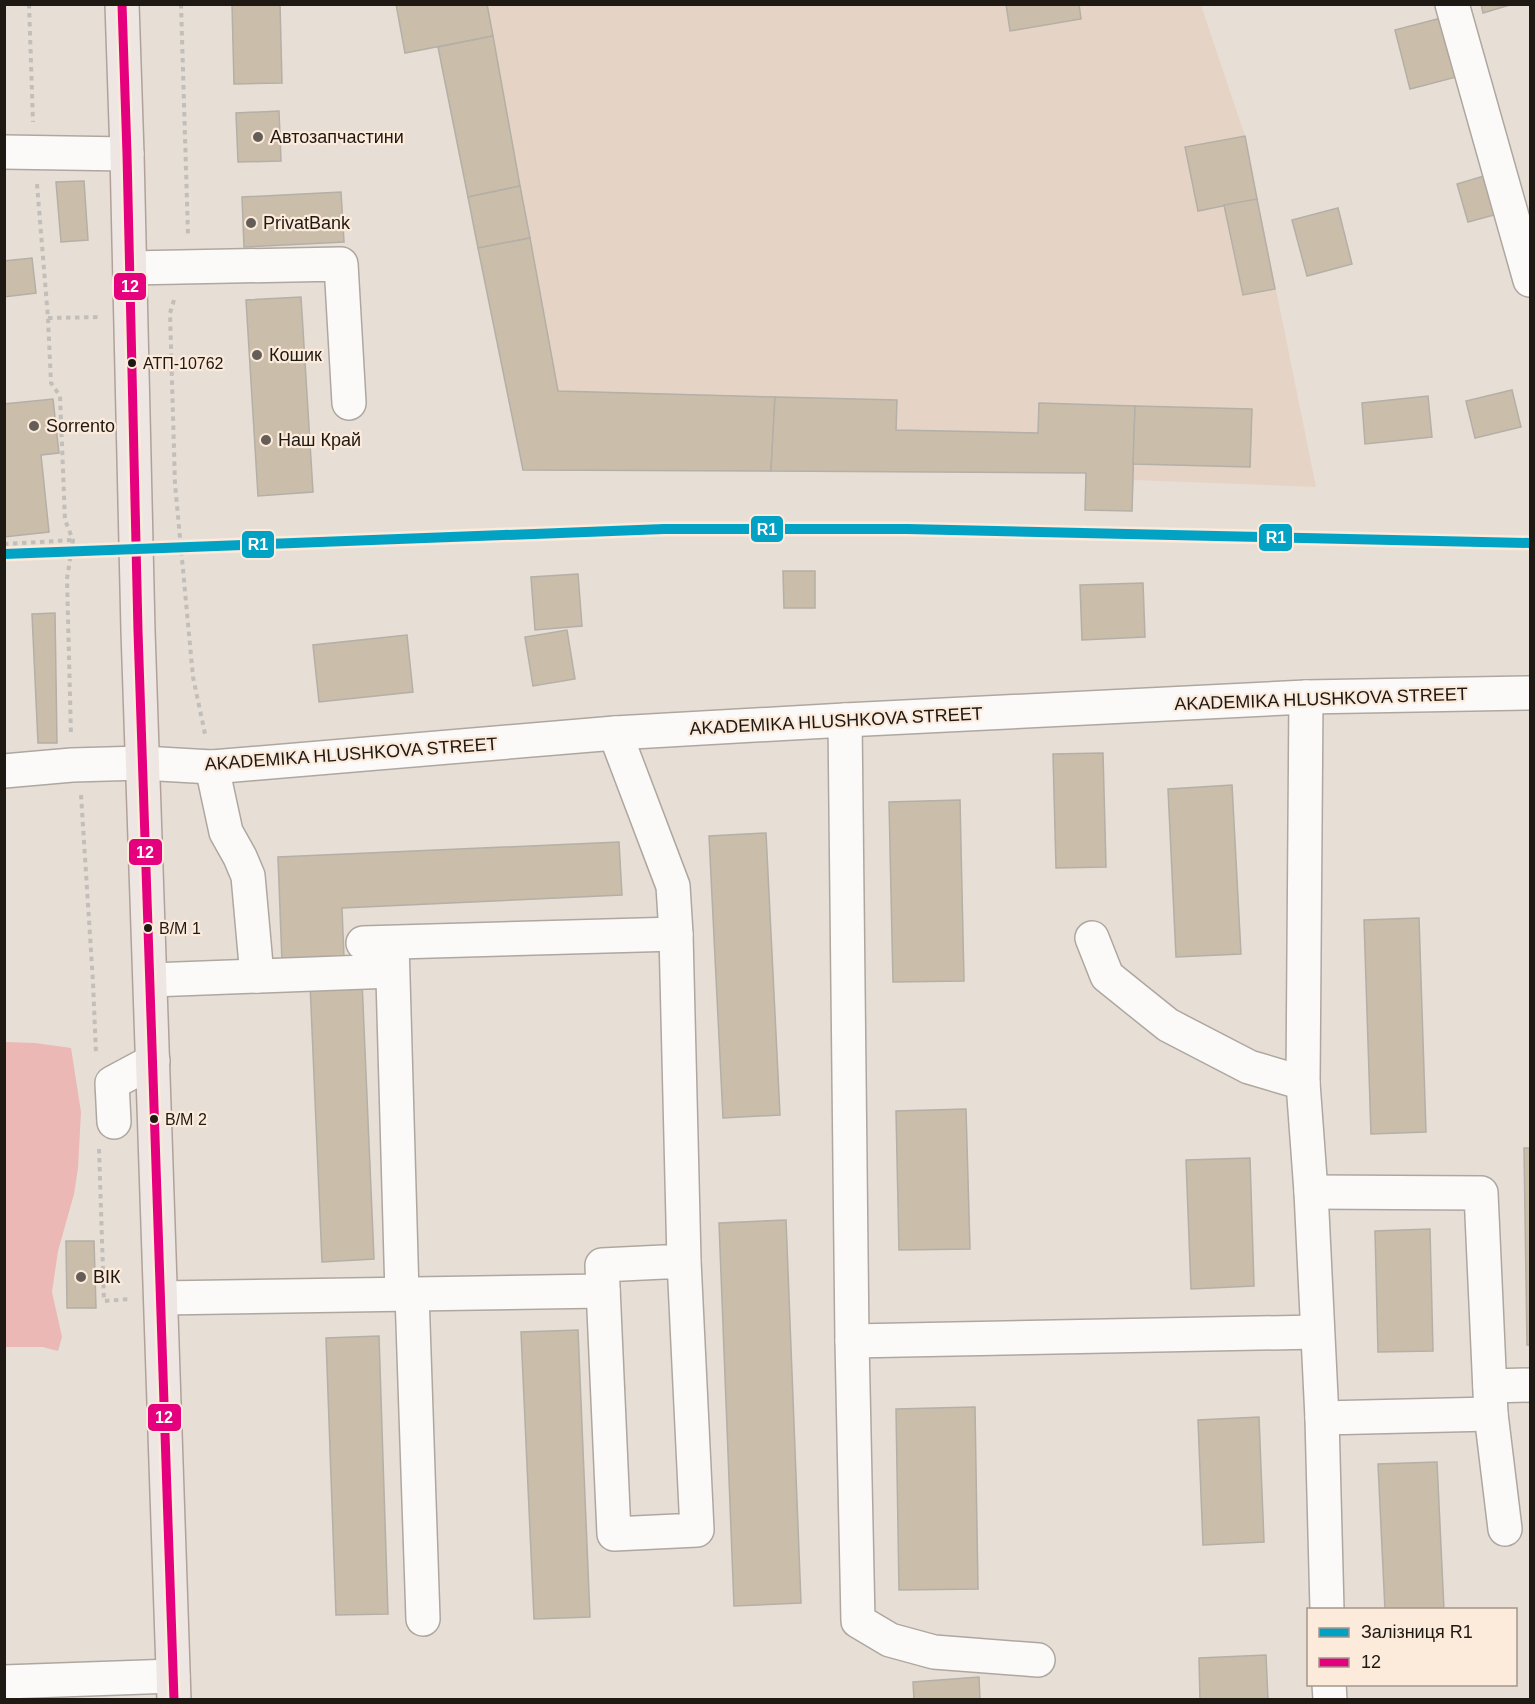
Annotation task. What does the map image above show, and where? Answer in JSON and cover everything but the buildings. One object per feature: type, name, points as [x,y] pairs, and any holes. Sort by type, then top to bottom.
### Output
[{"type":"main road","points":[[122,4],[142,763],[174,1688]]},
{"type":"street","points":[[1452,4],[1530,280]]},
{"type":"street","points":[[4,152],[127,154]]},
{"type":"street","points":[[130,268],[341,264],[348,403]]},
{"type":"street","name":"AKADEMIKA HLUSHKOVA STREET","points":[[4,771],[72,765],[142,763],[212,767],[615,733],[845,720],[1306,697],[1530,693]]},
{"type":"street","points":[[1306,697],[1303,1083],[1311,1192],[1322,1418],[1327,1608]]},
{"type":"street","points":[[845,720],[852,1341],[858,1621],[890,1640],[934,1652],[1038,1660]]},
{"type":"street","points":[[615,733],[674,886],[684,1261],[697,1530],[614,1534],[602,1265],[684,1261]]},
{"type":"street","points":[[212,767],[226,832],[248,876],[258,976]]},
{"type":"street","points":[[150,980],[258,976],[382,952],[676,934]]},
{"type":"street","points":[[1092,938],[1107,976],[1168,1025],[1249,1067],[1303,1083]]},
{"type":"street","points":[[382,952],[407,1294],[423,1619]]},
{"type":"street","points":[[106,1133],[112,1083],[153,1061]]},
{"type":"street","points":[[1311,1192],[1481,1193],[1490,1400],[1505,1528]]},
{"type":"street","points":[[160,1298],[603,1291]]},
{"type":"street","points":[[852,1341],[1317,1332]]},
{"type":"street","points":[[1322,1418],[1490,1400],[1530,1385]]},
{"type":"street","points":[[4,1682],[174,1688]]},
{"type":"street","points":[[126,1700],[174,1688]]},
{"type":"path","points":[[181,4],[189,255],[170,313],[175,484],[194,677],[212,767]]},
{"type":"path","points":[[48,318],[51,383],[60,396],[65,520],[73,540],[67,579],[72,765],[81,792],[96,1063]]},
{"type":"path","points":[[4,544],[73,540]]},
{"type":"path","points":[[106,1133],[104,1301],[160,1298]]},
{"type":"shaded area","points":[[396,5],[1201,5],[1245,136],[1316,487],[1134,480],[1132,511],[1085,510],[1085,473],[523,470],[438,47],[405,53]]},
{"type":"shaded area","points":[[5,1042],[71,1048],[81,1112],[74,1194],[58,1251],[52,1292],[62,1337],[58,1351],[43,1347],[5,1347]]},
{"type":"rail line","name":"R1","points":[[4,554],[664,529],[907,529],[1530,543]]},
{"type":"transit line","name":"12","points":[[122,4],[138,631],[174,1700]]},
{"type":"place","name":"Автозапчастини","points":[[258,137]]},
{"type":"place","name":"PrivatBank","points":[[251,223]]},
{"type":"place","name":"Кошик","points":[[257,355]]},
{"type":"place","name":"АТП-10762","points":[[132,363]]},
{"type":"place","name":"Sorrento","points":[[34,426]]},
{"type":"place","name":"Наш Край","points":[[266,440]]},
{"type":"place","name":"В/М 1","points":[[148,928]]},
{"type":"place","name":"В/М 2","points":[[154,1119]]},
{"type":"place","name":"ВІК","points":[[81,1277]]}]
